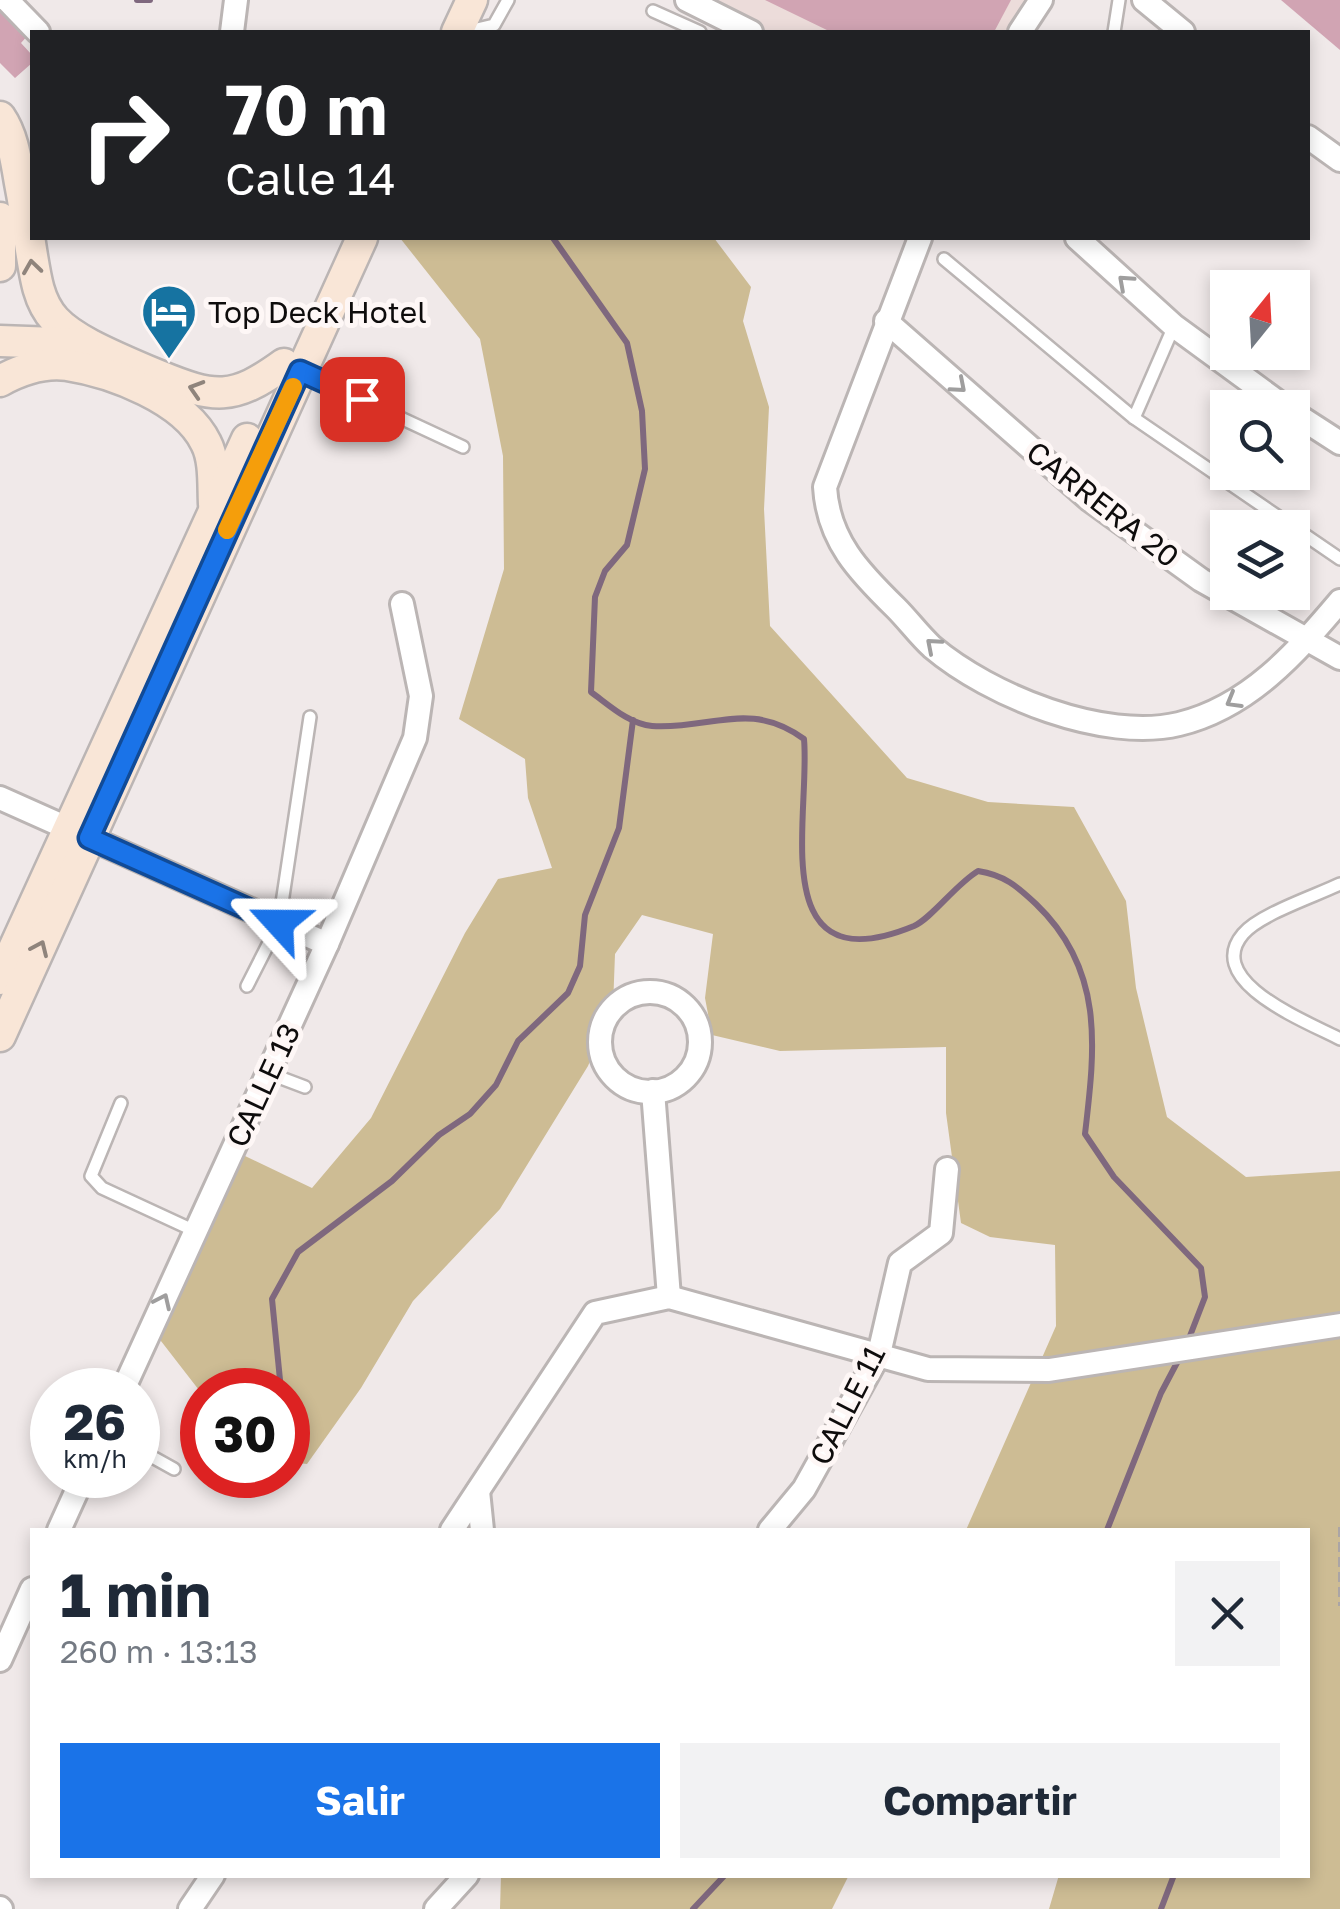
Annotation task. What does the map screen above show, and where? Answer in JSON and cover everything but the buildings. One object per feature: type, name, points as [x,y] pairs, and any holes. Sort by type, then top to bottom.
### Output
[{"type":"main road","points":[[439,30],[453,0]]},
{"type":"main road","points":[[462,30],[472,0]]},
{"type":"main road","points":[[0,117],[14,148],[35,288],[46,312],[84,344],[213,394],[250,389],[292,368],[341,240]]},
{"type":"main road","points":[[0,218],[0,266]]},
{"type":"main road","points":[[0,979],[79,834],[257,440],[361,240]]},
{"type":"main road","points":[[0,341],[84,344]]},
{"type":"main road","points":[[0,381],[54,365],[119,380],[164,402],[206,443],[214,504]]},
{"type":"main road","points":[[206,443],[257,440]]},
{"type":"main road","points":[[0,1036],[214,504],[257,440]]},
{"type":"street","points":[[7,0],[36,30]]},
{"type":"street","points":[[232,30],[236,0]]},
{"type":"street","points":[[687,0],[738,29]]},
{"type":"street","points":[[1021,30],[1041,0]]},
{"type":"street","points":[[1144,0],[1181,30]]},
{"type":"street","points":[[1310,139],[1340,160]]},
{"type":"street","points":[[919,240],[825,487],[827,514],[836,539],[932,646],[984,682],[1070,717],[1141,730],[1182,723],[1220,709],[1264,682],[1340,601]]},
{"type":"street","points":[[1079,240],[1174,326],[1261,390]]},
{"type":"street","name":"CARRERA 20","points":[[886,321],[1090,500],[1201,580],[1340,658]]},
{"type":"street","points":[[1310,424],[1340,443]]},
{"type":"street","name":"CALLE 13","points":[[132,1368],[327,944],[415,738],[421,696],[402,604]]},
{"type":"street","points":[[0,798],[327,944]]},
{"type":"street","points":[[652,992],[683,1004],[700,1033],[700,1050],[684,1079],[653,1092],[636,1090],[610,1072],[600,1042],[610,1012],[621,1000],[652,992]]},
{"type":"street","points":[[653,1092],[669,1297]]},
{"type":"street","name":"CALLE 11","points":[[772,1528],[804,1490],[879,1354],[900,1263],[941,1232],[947,1169]]},
{"type":"street","points":[[453,1528],[595,1313],[669,1297],[928,1369],[1049,1370],[1340,1325]]},
{"type":"street","points":[[478,1491],[482,1528]]},
{"type":"street","points":[[60,1528],[74,1498]]},
{"type":"street","points":[[0,1660],[30,1592]]},
{"type":"street","points":[[190,1909],[211,1878]]},
{"type":"street","points":[[436,1909],[463,1878]]},
{"type":"lane","points":[[470,30],[494,25],[508,0]]},
{"type":"lane","points":[[1114,30],[1119,0]]},
{"type":"lane","points":[[653,11],[696,30]]},
{"type":"lane","points":[[944,258],[1134,418],[1340,559]]},
{"type":"lane","points":[[1134,418],[1174,326]]},
{"type":"lane","points":[[292,368],[463,446]]},
{"type":"lane","points":[[246,986],[279,923],[310,717]]},
{"type":"lane","points":[[1340,884],[1242,934],[1235,951],[1236,968],[1253,992],[1340,1039]]},
{"type":"lane","points":[[268,1073],[305,1087]]},
{"type":"lane","points":[[122,1104],[91,1176],[102,1188],[195,1232]]},
{"type":"lane","points":[[160,1462],[174,1469]]},
{"type":"path","points":[[1340,1527],[1340,1606]]},
{"type":"shaded area","points":[[687,0],[1041,0],[1021,30],[747,30]]},
{"type":"shaded area","points":[[402,240],[716,240],[751,287],[743,321],[769,407],[764,509],[770,626],[907,778],[988,802],[1074,807],[1126,901],[1136,988],[1167,1117],[1246,1177],[1340,1171],[1340,1909],[1049,1909],[1058,1878],[1310,1878],[1310,1528],[967,1528],[1056,1326],[1055,1245],[990,1237],[961,1223],[946,1113],[946,1047],[780,1051],[712,1035],[705,998],[713,934],[642,915],[615,954],[613,1007],[588,1066],[500,1209],[413,1301],[361,1388],[310,1460],[310,1368],[182,1368],[154,1332],[245,1156],[312,1188],[371,1118],[465,933],[498,879],[552,868],[528,798],[525,759],[459,719],[504,569],[503,456],[480,339]]},
{"type":"shaded area","points":[[501,1878],[848,1878],[832,1909],[500,1909]]},
{"type":"waterway","points":[[137,0],[150,0]]},
{"type":"waterway","points":[[554,240],[627,343],[642,411],[645,469],[627,545],[605,571],[595,597],[591,692],[635,722],[652,726],[747,718],[784,727],[804,739],[805,884],[815,914],[834,934],[866,939],[914,926],[978,871],[1010,882],[1036,904],[1058,929],[1074,956],[1090,1011],[1091,1071],[1085,1134],[1114,1177],[1201,1268],[1205,1297],[1188,1341]]},
{"type":"waterway","points":[[279,1368],[272,1299],[298,1252],[392,1181],[439,1135],[470,1114],[496,1085],[518,1041],[568,993],[580,966],[585,915],[619,828],[633,720]]},
{"type":"waterway","points":[[1108,1528],[1161,1393],[1180,1357]]},
{"type":"waterway","points":[[693,1909],[722,1878]]},
{"type":"waterway","points":[[1161,1909],[1173,1878]]},
{"type":"slow traffic","points":[[227,530],[293,387]]},
{"type":"place","name":"Top Deck Hotel","points":[[169,361]]},
{"type":"route","points":[[279,923],[89,838],[300,371],[362,399]]}]
